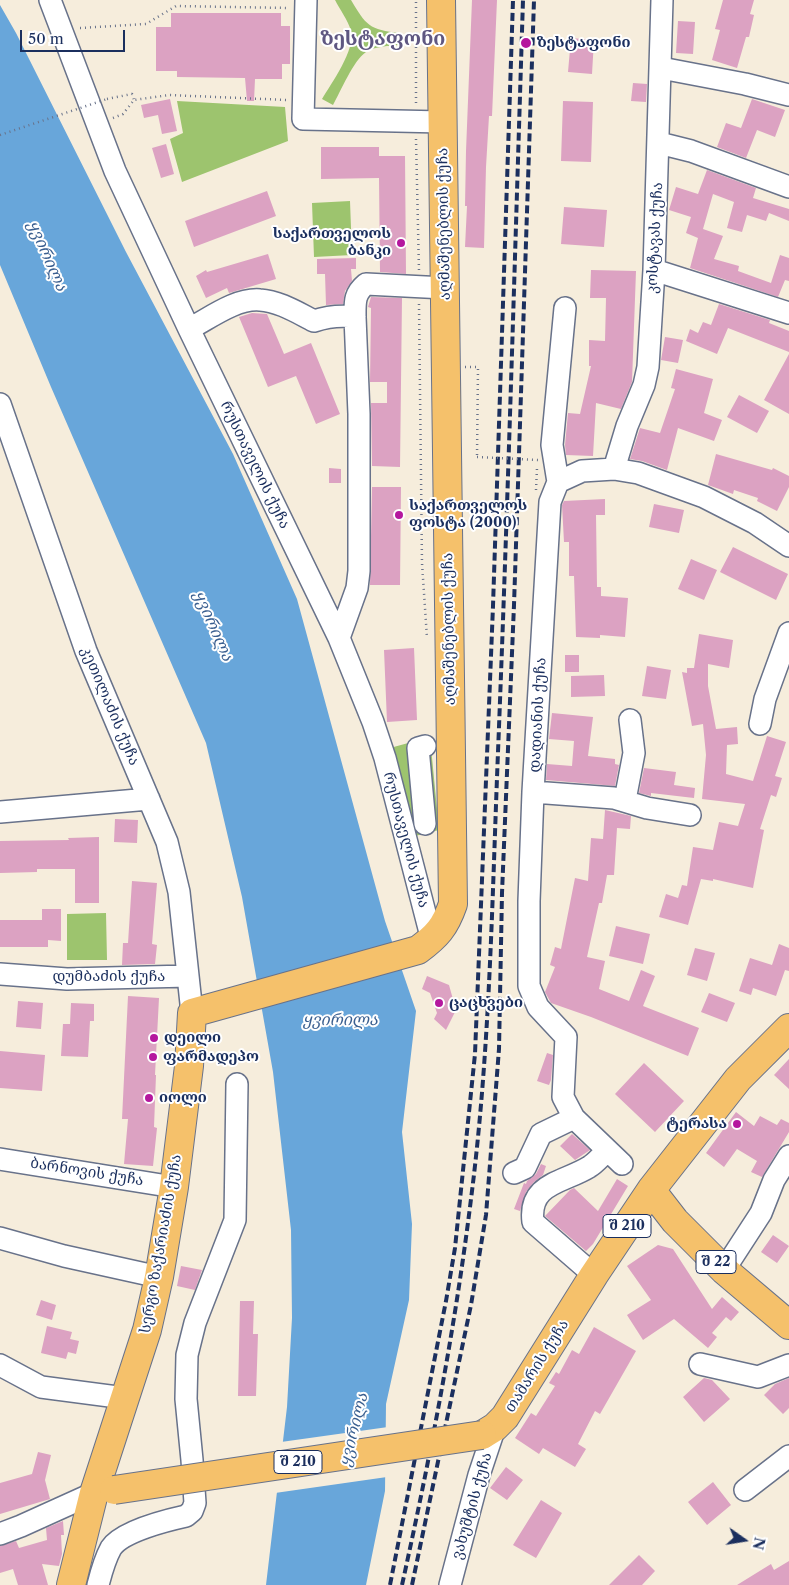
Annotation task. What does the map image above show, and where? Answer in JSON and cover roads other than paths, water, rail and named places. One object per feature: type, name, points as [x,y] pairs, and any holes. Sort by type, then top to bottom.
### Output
[{"type":"main road","name":"აღმაშენებლის ქუჩა","points":[[425,945],[447,921],[453,904],[446,366],[432,287],[430,122],[441,0]]},
{"type":"main road","points":[[192,1013],[425,945]]},
{"type":"main road","name":"სერგო ზაქარიაძის ქუჩა","points":[[71,1585],[104,1491],[125,1398],[147,1330],[174,1187],[189,1066],[192,1013]]},
{"type":"main road","name":"თამარის ქუჩა","points":[[489,1431],[505,1417],[594,1275],[651,1190],[738,1079],[789,1028]]},
{"type":"main road","name":"შ 22","points":[[651,1190],[675,1221],[724,1270],[789,1325]]},
{"type":"main road","name":"შ 210","points":[[104,1491],[489,1431]]},
{"type":"street","name":"რუსთაველის ქუჩა","points":[[50,0],[115,171],[189,329],[339,638],[373,722],[385,758],[425,945]]},
{"type":"street","name":"კოსტავას ქუჩა","points":[[614,469],[627,426],[644,385],[648,367],[659,143],[662,0]]},
{"type":"street","points":[[300,4],[304,99],[303,119],[430,122]]},
{"type":"street","points":[[661,68],[745,84],[789,95]]},
{"type":"street","points":[[659,143],[691,152],[789,186]]},
{"type":"street","points":[[654,270],[789,313]]},
{"type":"street","points":[[339,638],[357,588],[360,571],[359,414],[355,317],[358,291],[366,284],[432,287]]},
{"type":"street","points":[[189,329],[229,308],[246,301],[259,300],[271,301],[314,321],[327,316],[355,317]]},
{"type":"street","points":[[565,308],[552,445],[558,482],[582,471],[614,469],[638,473],[704,497],[755,523],[789,546]]},
{"type":"street","name":"კეთილაძის ქუჩა","points":[[0,404],[7,446],[86,651],[167,842],[179,892],[192,1013]]},
{"type":"street","name":"დადიანის ქუჩა","points":[[558,482],[550,502],[533,792],[529,901],[529,986],[538,1007],[566,1037],[563,1097],[574,1118],[615,1158],[590,1166],[547,1187],[537,1196],[532,1210],[533,1222],[594,1275]]},
{"type":"street","points":[[760,724],[765,698],[789,633]]},
{"type":"street","points":[[625,800],[634,752],[630,720]]},
{"type":"street","points":[[393,759],[400,758],[398,751],[421,747],[417,783],[425,824]]},
{"type":"street","points":[[533,792],[614,798],[647,808],[690,815]]},
{"type":"street","points":[[0,812],[148,799]]},
{"type":"street","name":"დუმბაძის ქუჩა","points":[[0,974],[67,979],[188,976]]},
{"type":"street","points":[[98,1585],[112,1546],[141,1528],[186,1516],[192,1512],[195,1503],[186,1399],[187,1355],[195,1323],[235,1220],[237,1084]]},
{"type":"street","points":[[514,1173],[525,1168],[541,1134],[574,1118]]},
{"type":"street","points":[[724,1270],[761,1213],[774,1180],[789,1156]]},
{"type":"street","name":"ბარნოვის ქუჩა","points":[[0,1158],[174,1187]]},
{"type":"street","points":[[0,1238],[64,1256],[158,1277]]},
{"type":"street","points":[[700,1364],[758,1377],[789,1365]]},
{"type":"street","points":[[0,1365],[41,1387],[125,1398]]},
{"type":"street","name":"ვახუშტის ქუჩა","points":[[450,1585],[489,1431]]},
{"type":"street","points":[[745,1490],[789,1456]]},
{"type":"street","points":[[0,1534],[104,1491]]},
{"type":"water","name":"ყვირილა","points":[[0,5],[16,33],[126,252],[233,454],[297,599],[385,921],[416,1011],[402,1132],[412,1224],[409,1300],[386,1404],[385,1491],[366,1585],[266,1585],[287,1407],[292,1318],[291,1230],[273,1072],[242,897],[206,743],[0,265]]},
{"type":"railway","points":[[390,1585],[455,1248],[475,1054],[493,606],[513,0]]},
{"type":"railway","points":[[402,1585],[450,1345],[465,1248],[482,1088],[489,976],[502,658],[523,0]]},
{"type":"railway","points":[[412,1585],[471,1305],[486,1215],[499,1049],[502,893],[514,605],[534,0]]},
{"type":"place","name":"ზესტაფონი","points":[[526,43]]},
{"type":"place","name":"საქართველოს ბანკი","points":[[401,243]]},
{"type":"place","name":"საქართველოს ფოსტა (2000)","points":[[399,515]]},
{"type":"place","name":"ცაცხვები","points":[[439,1003]]},
{"type":"place","name":"დეილი","points":[[154,1038]]},
{"type":"place","name":"ფარმადეპო","points":[[153,1057]]},
{"type":"place","name":"იოლი","points":[[149,1098]]},
{"type":"place","name":"ტერასა","points":[[737,1124]]},
{"type":"district","name":"ზესტაფონი","points":[[383,39]]}]
